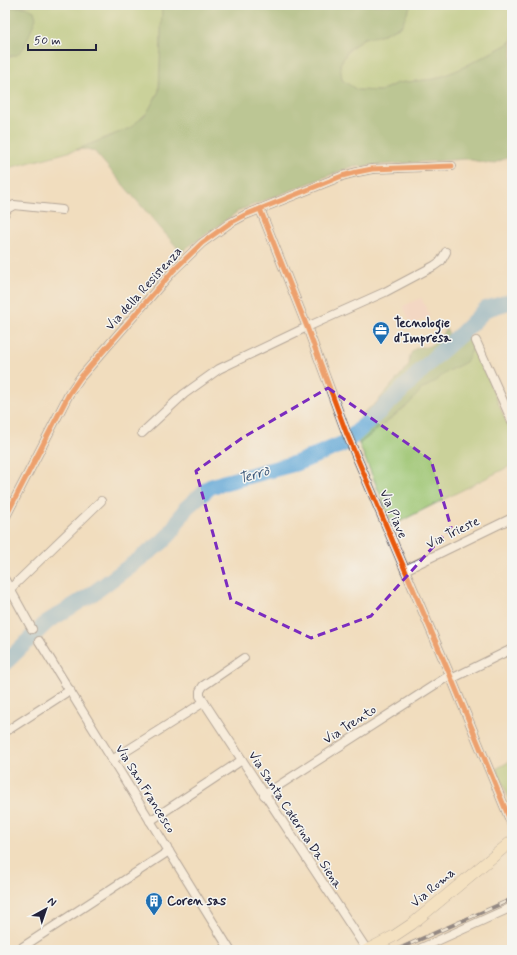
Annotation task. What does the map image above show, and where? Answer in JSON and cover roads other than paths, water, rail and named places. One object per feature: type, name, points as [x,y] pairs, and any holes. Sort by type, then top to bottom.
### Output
[{"type":"street","name":"Via della Resistenza","points":[[5,518],[61,408],[80,378],[168,277],[192,252],[226,225],[260,209],[354,172],[375,169],[452,166]]},
{"type":"street","points":[[5,212],[7,209],[14,206],[62,210]]},
{"type":"street","name":"Via Piave","points":[[260,209],[307,327],[346,432],[451,677],[512,825]]},
{"type":"street","points":[[142,433],[184,394],[207,377],[232,362],[413,278],[436,265],[446,252]]},
{"type":"street","points":[[476,341],[512,421]]},
{"type":"street","points":[[10,589],[101,501]]},
{"type":"street","name":"Via Trieste","points":[[405,570],[512,518]]},
{"type":"street","points":[[5,580],[32,629]]},
{"type":"street","name":"Via San Francesco","points":[[39,641],[230,950]]},
{"type":"street","name":"Via Trento","points":[[264,795],[451,677],[512,649]]},
{"type":"street","points":[[112,760],[204,702],[200,696],[201,689],[244,658]]},
{"type":"street","points":[[5,732],[70,690]]},
{"type":"street","name":"Via Santa Caterina Da Siena","points":[[204,702],[367,950]]},
{"type":"street","points":[[150,821],[242,760]]},
{"type":"street","name":"Via Roma","points":[[367,950],[394,936],[412,924],[512,841]]},
{"type":"street","points":[[18,950],[169,851]]},
{"type":"street","points":[[417,950],[427,948],[512,908]]},
{"type":"waterway","name":"Terrò","points":[[5,663],[47,622],[92,594],[161,543],[170,534],[186,508],[210,487],[297,463],[345,443],[486,309],[512,301]]},
{"type":"railway","points":[[396,950],[512,899]]},
{"type":"place","name":"Tecnologie d'Impresa","points":[[381,345]]},
{"type":"place","name":"Coren sas","points":[[154,916]]}]
